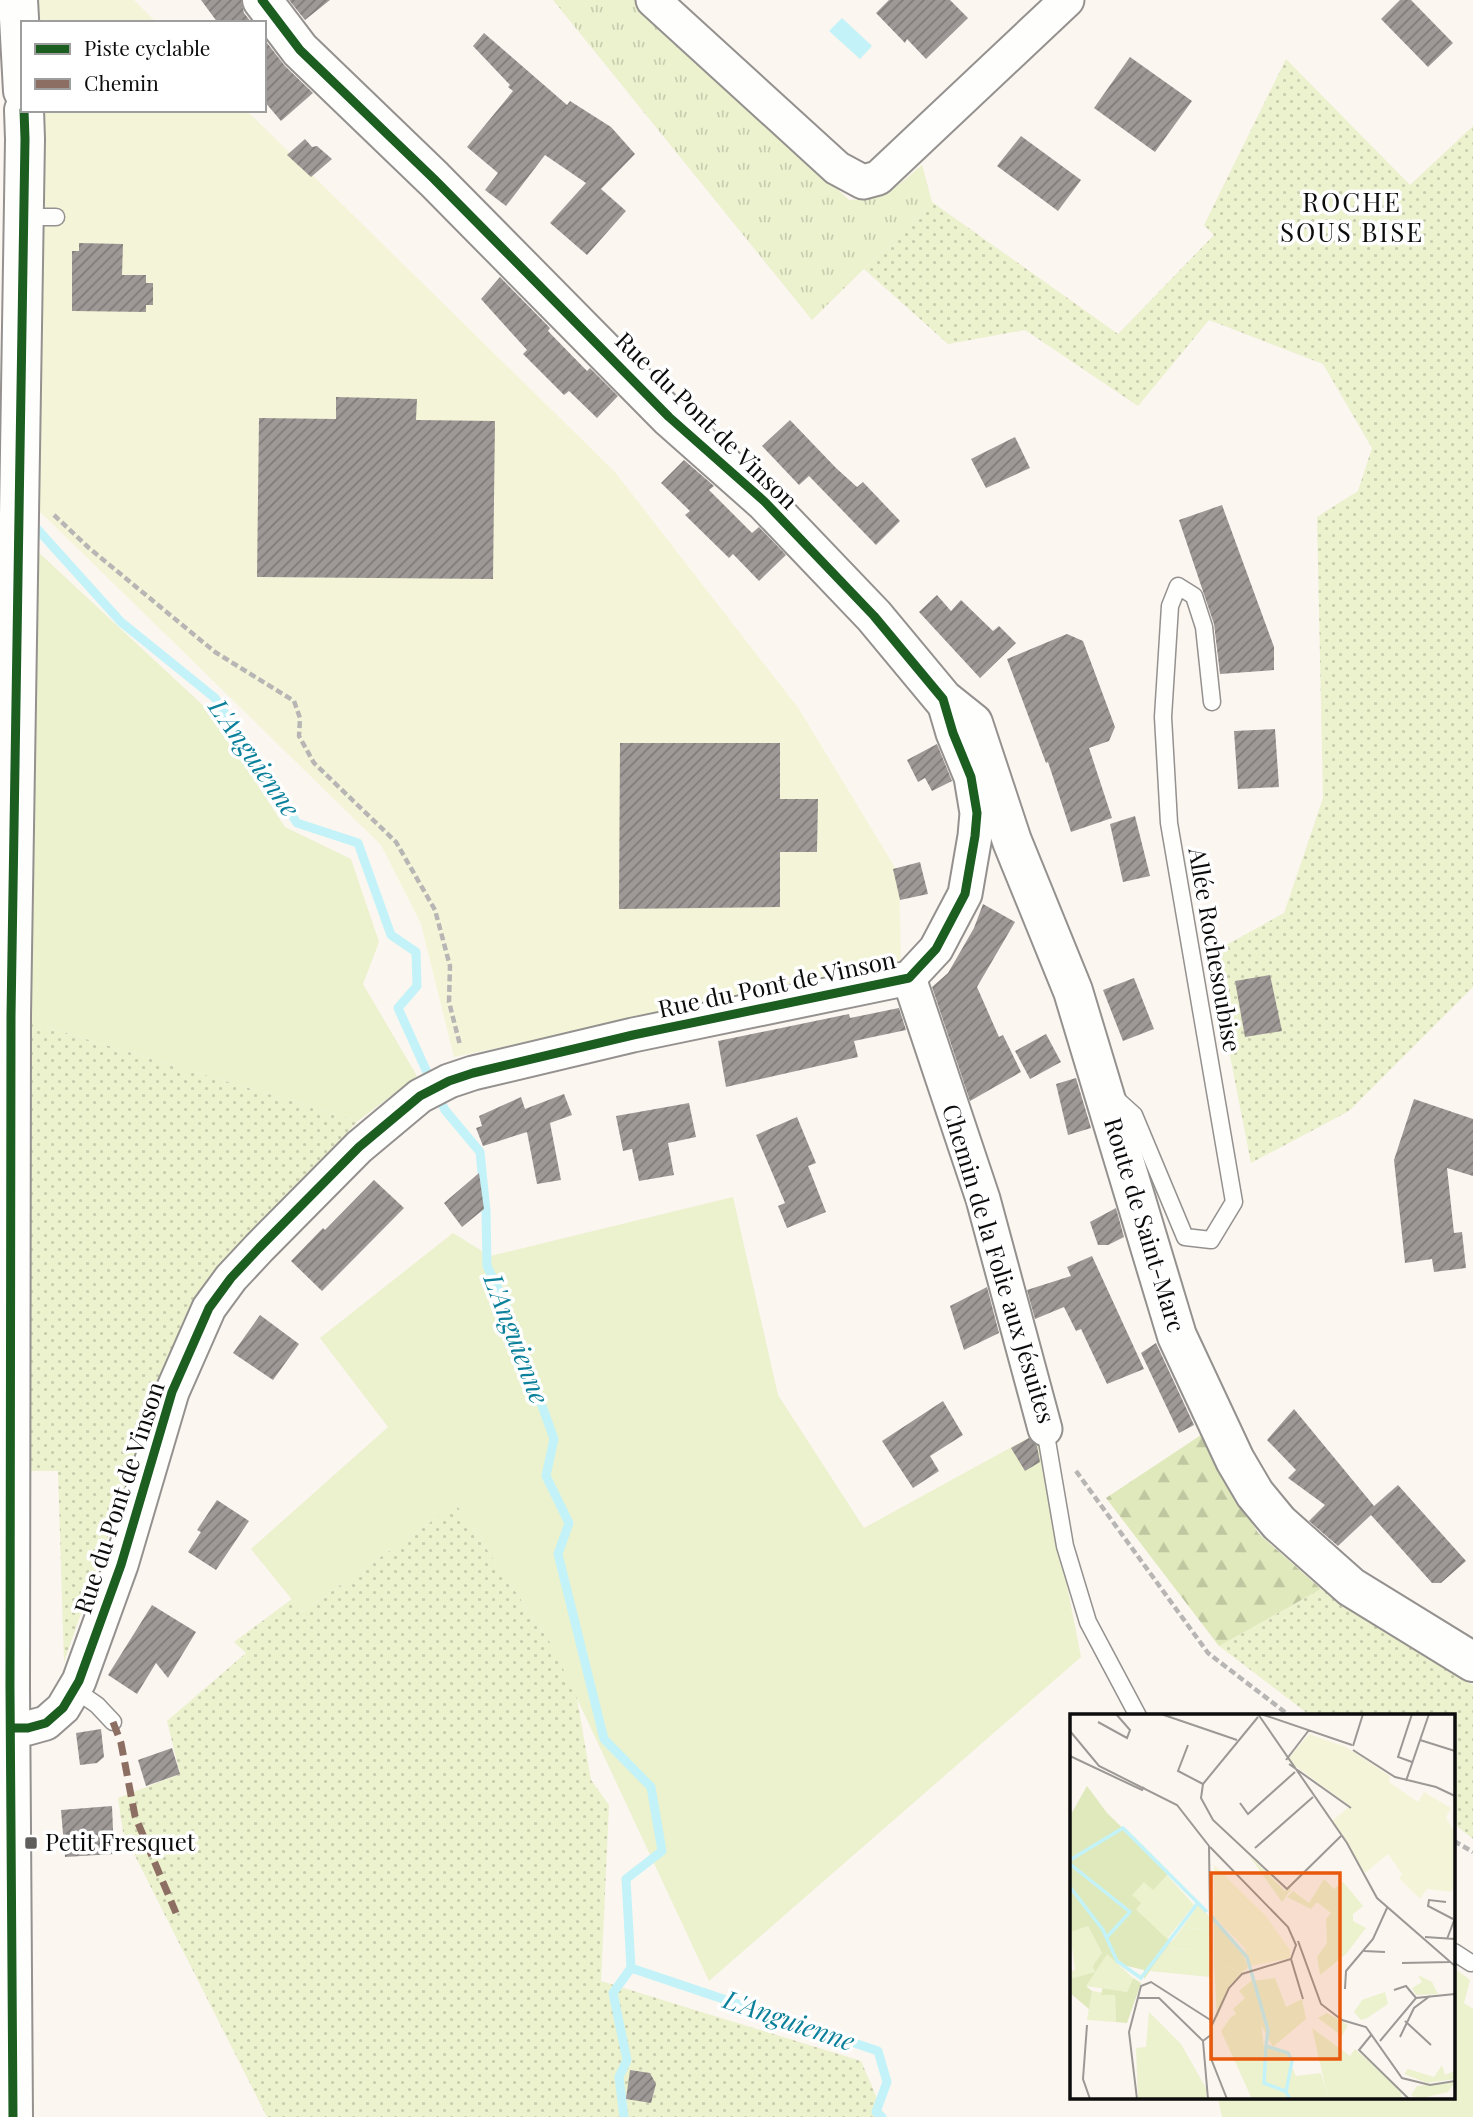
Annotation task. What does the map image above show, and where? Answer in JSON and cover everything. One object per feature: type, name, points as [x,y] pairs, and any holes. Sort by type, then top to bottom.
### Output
[{"type":"street","points":[[18,0],[21,32]]},
{"type":"street","name":"Rue du Pont de Vinson","points":[[11,1728],[27,1728],[46,1723],[63,1708],[75,1689],[121,1565],[172,1392],[209,1308],[259,1248],[359,1147],[420,1096],[461,1077],[633,1035],[909,978],[936,949],[964,894],[975,836],[976,813],[971,777],[943,699],[874,615],[765,502],[669,417],[434,178],[300,50],[262,0]]},
{"type":"street","points":[[653,0],[837,168],[863,181],[878,178],[1066,0]]},
{"type":"street","points":[[13,2117],[6,1830],[11,1728],[5,1687],[11,1016],[20,484],[16,351],[40,217],[24,112]]},
{"type":"street","name":"Route de Saint-Marc","points":[[943,699],[973,723],[1012,841],[1073,991],[1177,1336],[1235,1460],[1255,1494],[1279,1523],[1351,1587],[1473,1662]]},
{"type":"street","name":"Chemin de la Folie aux Jésuites","points":[[909,978],[983,1199],[1045,1429]]},
{"type":"lane","name":"Allée Rochesoubise","points":[[1101,1086],[1134,1115],[1185,1237],[1211,1240],[1234,1202],[1169,823],[1163,717],[1170,606],[1178,586],[1194,596],[1204,627],[1212,702]]},
{"type":"lane","points":[[1045,1429],[1065,1546],[1088,1622],[1137,1714]]},
{"type":"lane","points":[[75,1689],[97,1705],[113,1723]]},
{"type":"lane","points":[[1456,1953],[1471,1964]]},
{"type":"path","points":[[20,484],[89,548],[215,652],[294,701],[300,718],[299,736],[314,763],[396,842],[436,910],[450,966],[449,1002],[464,1056],[461,1077]]},
{"type":"path","points":[[1456,1842],[1473,1852]]},
{"type":"green space","points":[[35,0],[134,0],[155,21],[36,21]]},
{"type":"green space","points":[[553,0],[639,0],[849,200],[872,197],[889,191],[922,165],[932,202],[812,320]]},
{"type":"green space","points":[[1286,59],[1410,185],[1473,126],[1473,987],[1349,1111],[1251,1163],[1210,954],[1284,913],[1323,798],[1317,517],[1358,491],[1372,448],[1323,364],[1209,320],[1138,406],[1025,330],[948,344],[864,269],[932,202],[1118,334],[1214,235],[1204,225]]},
{"type":"green space","points":[[38,112],[248,112],[615,472],[799,709],[899,874],[901,964],[454,1057],[421,924],[381,845],[29,501],[43,292]]},
{"type":"green space","points":[[36,550],[209,711],[285,827],[351,859],[379,942],[363,984],[417,1076],[358,1121],[30,1022]]},
{"type":"green space","points":[[30,1022],[358,1121],[201,1288],[179,1333],[64,1662],[58,1471],[26,1471]]},
{"type":"green space","points":[[733,1197],[778,1395],[864,1528],[1037,1433],[1081,1657],[709,1981],[552,1645],[456,1504],[302,1612],[251,1549],[388,1427],[320,1338],[453,1233],[490,1256]]},
{"type":"green space","points":[[1201,1435],[1258,1533],[1321,1589],[1219,1646],[1106,1498]]},
{"type":"green space","points":[[456,1504],[552,1645],[576,1692],[591,1780],[609,1805],[601,1981],[861,2061],[885,2117],[267,2117],[123,1832],[118,1798],[180,1774],[167,1721],[246,1653],[234,1642],[292,1599],[302,1612]]},
{"type":"green space","points":[[1321,1589],[1473,1685],[1473,1839],[1456,1826],[1456,1714],[1308,1714],[1219,1646]]},
{"type":"green space","points":[[1456,1970],[1470,1980],[1464,2003],[1473,2009],[1473,2117],[1222,2117],[1218,2100],[1456,2100]]},
{"type":"water","points":[[842,18],[872,46],[860,59],[829,31]]},
{"type":"building","points":[[201,0],[241,0],[244,13],[250,21],[217,21]]},
{"type":"building","points":[[289,0],[330,0],[305,20]]},
{"type":"building","points":[[889,0],[950,0],[968,18],[926,59],[907,39],[905,43],[876,13]]},
{"type":"building","points":[[1400,0],[1411,0],[1453,43],[1428,67],[1381,19]]},
{"type":"building","points":[[484,33],[567,105],[570,101],[611,127],[635,154],[601,189],[626,211],[587,255],[550,223],[586,183],[545,155],[506,206],[485,190],[498,173],[467,147],[513,91],[473,46]]},
{"type":"building","points":[[266,42],[285,66],[313,93],[281,121],[266,103]]},
{"type":"building","points":[[1130,57],[1192,101],[1155,152],[1094,108]]},
{"type":"building","points":[[1021,136],[1081,180],[1058,211],[997,166]]},
{"type":"building","points":[[305,139],[312,147],[317,146],[332,159],[311,177],[287,155]]},
{"type":"building","points":[[79,243],[123,244],[122,275],[146,275],[146,283],[153,283],[153,305],[146,305],[146,312],[72,311],[72,251],[79,251]]},
{"type":"building","points":[[500,277],[587,371],[590,368],[618,396],[597,418],[569,391],[564,395],[523,354],[527,350],[481,299]]},
{"type":"building","points":[[336,397],[417,399],[416,420],[495,421],[493,579],[257,577],[259,418],[336,419]]},
{"type":"building","points":[[790,420],[836,468],[857,487],[863,482],[900,521],[876,545],[809,476],[799,485],[762,446]]},
{"type":"building","points":[[1015,437],[1030,468],[986,488],[971,459]]},
{"type":"building","points":[[684,460],[714,486],[709,490],[752,533],[759,527],[786,555],[759,581],[733,554],[729,558],[685,515],[690,511],[661,483]]},
{"type":"building","points":[[1222,505],[1274,647],[1274,670],[1220,674],[1214,624],[1179,520]]},
{"type":"building","points":[[937,595],[951,611],[961,600],[993,631],[999,626],[1016,643],[980,678],[919,612]]},
{"type":"building","points":[[1067,634],[1083,641],[1115,727],[1109,741],[1089,748],[1112,818],[1071,832],[1048,762],[1046,763],[1007,659]]},
{"type":"building","points":[[1275,729],[1279,787],[1238,789],[1234,731]]},
{"type":"building","points":[[620,743],[780,743],[780,799],[818,799],[817,852],[780,852],[780,907],[619,909]]},
{"type":"building","points":[[937,744],[952,781],[932,791],[925,778],[918,782],[907,760]]},
{"type":"building","points":[[1135,816],[1150,876],[1123,882],[1110,824]]},
{"type":"building","points":[[920,862],[928,894],[900,900],[893,869]]},
{"type":"building","points":[[983,904],[1015,922],[977,987],[999,1037],[1003,1035],[1021,1072],[970,1101],[932,987],[948,973],[974,928]]},
{"type":"building","points":[[1270,975],[1282,1031],[1245,1037],[1235,981]]},
{"type":"building","points":[[1134,978],[1154,1029],[1123,1041],[1103,990]]},
{"type":"building","points":[[899,1008],[906,1030],[854,1041],[858,1057],[726,1087],[718,1041],[849,1014],[850,1018]]},
{"type":"building","points":[[1046,1034],[1061,1062],[1030,1079],[1015,1051]]},
{"type":"building","points":[[1076,1078],[1091,1128],[1068,1135],[1056,1084]]},
{"type":"building","points":[[564,1094],[572,1115],[550,1123],[561,1180],[537,1184],[527,1132],[483,1146],[476,1128],[482,1126],[479,1116],[521,1097],[525,1109]]},
{"type":"building","points":[[1414,1099],[1473,1119],[1473,1176],[1447,1168],[1454,1233],[1462,1232],[1466,1268],[1434,1272],[1432,1259],[1405,1263],[1394,1160]]},
{"type":"building","points":[[689,1103],[696,1137],[668,1143],[674,1175],[639,1181],[632,1149],[623,1151],[616,1116]]},
{"type":"building","points":[[797,1117],[816,1163],[808,1166],[826,1212],[787,1228],[778,1206],[785,1203],[756,1135]]},
{"type":"building","points":[[479,1173],[484,1209],[462,1227],[444,1203]]},
{"type":"building","points":[[374,1180],[404,1208],[322,1291],[291,1261]]},
{"type":"building","points":[[1116,1208],[1124,1237],[1108,1245],[1098,1245],[1090,1222]]},
{"type":"building","points":[[1092,1256],[1144,1369],[1107,1384],[1081,1329],[1076,1331],[1064,1307],[1035,1319],[1027,1290],[1071,1276],[1067,1267]]},
{"type":"building","points":[[987,1287],[999,1333],[964,1350],[950,1306]]},
{"type":"building","points":[[260,1315],[299,1344],[273,1380],[233,1353]]},
{"type":"building","points":[[1156,1343],[1194,1425],[1179,1433],[1141,1353]]},
{"type":"building","points":[[943,1401],[963,1435],[930,1456],[939,1471],[913,1488],[882,1441]]},
{"type":"building","points":[[1294,1409],[1374,1506],[1398,1485],[1466,1561],[1441,1583],[1432,1583],[1371,1515],[1338,1546],[1309,1521],[1325,1505],[1288,1478],[1296,1470],[1267,1440]]},
{"type":"building","points":[[1029,1438],[1037,1446],[1040,1462],[1025,1471],[1011,1448]]},
{"type":"building","points":[[217,1500],[249,1521],[216,1570],[188,1552],[201,1532],[197,1530]]},
{"type":"building","points":[[152,1605],[196,1632],[168,1678],[156,1663],[137,1694],[108,1675]]},
{"type":"building","points":[[101,1729],[104,1757],[97,1763],[80,1765],[76,1733]]},
{"type":"building","points":[[172,1748],[180,1774],[146,1786],[138,1760]]},
{"type":"building","points":[[112,1806],[114,1854],[65,1857],[61,1810]]},
{"type":"building","points":[[630,2070],[650,2073],[656,2084],[651,2103],[626,2099]]},
{"type":"waterway","name":"L'Anguienne","points":[[30,521],[121,622],[215,698],[297,823],[358,843],[391,935],[416,952],[417,986],[398,1008],[431,1081]]},
{"type":"waterway","name":"L'Anguienne","points":[[437,1094],[445,1110],[480,1152],[486,1211],[487,1266],[505,1303],[554,1439],[546,1476],[569,1523],[558,1554],[604,1739],[651,1787],[662,1851],[626,1879],[631,1968],[878,2051],[887,2082],[876,2112],[882,2117]]},
{"type":"waterway","name":"L'Anguienne","points":[[624,2117],[619,2077],[627,2060],[613,1993],[631,1968]]},
{"type":"marked path","points":[[113,1722],[121,1743],[135,1816],[176,1913]]},
{"type":"cycle path","points":[[11,1728],[28,1728],[46,1723],[63,1708],[79,1681],[121,1565],[172,1392],[209,1308],[231,1278],[359,1147],[420,1096],[449,1081],[473,1073],[633,1035],[909,978],[936,949],[965,894],[975,836],[977,813],[971,777],[943,699],[874,616],[765,502],[669,417],[434,179],[300,50],[262,0]]},
{"type":"cycle path","points":[[13,2117],[10,1687],[11,1016],[24,112]]},
{"type":"place","name":"Petit Fresquet","points":[[31,1843]]},
{"type":"district","name":"ROCHE SOUS BISE","points":[[1352,218]]}]
